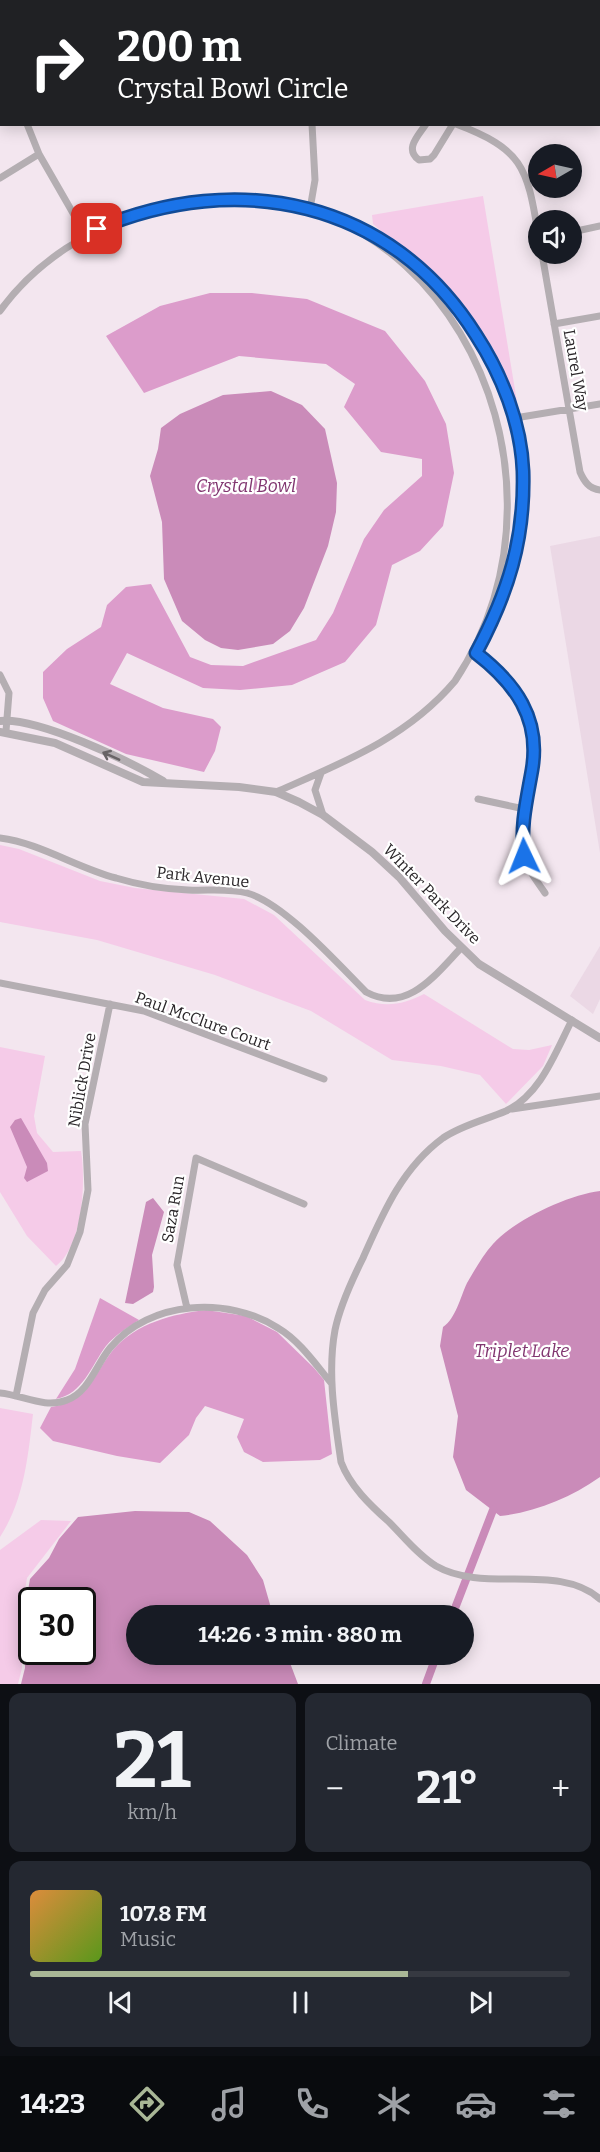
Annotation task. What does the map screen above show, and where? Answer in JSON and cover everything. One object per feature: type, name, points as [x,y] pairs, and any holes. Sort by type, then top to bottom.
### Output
[{"type":"street","points":[[28,126],[39,154],[85,234]]},
{"type":"street","points":[[310,209],[315,180],[312,126]]},
{"type":"street","points":[[425,126],[412,148],[415,157],[419,160],[434,155],[454,126]]},
{"type":"street","points":[[460,126],[496,140],[520,166],[528,180],[534,210]]},
{"type":"street","points":[[0,178],[39,154]]},
{"type":"street","points":[[0,311],[11,296],[49,261],[85,234],[124,217],[189,201],[235,199],[310,209],[345,220],[377,236]]},
{"type":"street","points":[[582,230],[600,226]]},
{"type":"street","points":[[386,242],[428,278]]},
{"type":"street","name":"Laurel Way","points":[[544,264],[580,472],[584,481],[600,490]]},
{"type":"street","points":[[554,324],[600,316]]},
{"type":"street","points":[[515,418],[600,404]]},
{"type":"street","points":[[511,409],[516,428]]},
{"type":"street","points":[[501,602],[505,593]]},
{"type":"street","points":[[276,792],[373,748],[406,727],[434,704],[476,653],[491,624]]},
{"type":"street","points":[[476,653],[511,684],[522,702],[531,725],[534,746],[533,767],[521,837],[524,856],[530,871],[545,893]]},
{"type":"street","points":[[0,675],[9,693],[3,731]]},
{"type":"street","name":"Winter Park Drive","points":[[3,721],[59,733],[164,781]]},
{"type":"street","name":"Winter Park Drive","points":[[3,731],[55,743],[143,782],[164,781],[276,792],[323,815],[399,877],[461,948],[495,976],[600,1038]]},
{"type":"street","points":[[321,773],[315,790],[323,815]]},
{"type":"street","points":[[478,799],[524,809]]},
{"type":"street","name":"Park Avenue","points":[[0,838],[29,846],[76,866],[117,879],[185,890],[238,892],[259,898],[312,940],[366,992],[377,998],[404,997],[416,992],[461,948]]},
{"type":"street","name":"Paul McClure Court","points":[[0,983],[144,1011],[324,1079]]},
{"type":"street","name":"Niblick Drive","points":[[16,1396],[33,1313],[45,1290],[67,1266],[80,1232],[88,1190],[85,1124],[110,1004]]},
{"type":"street","points":[[509,1109],[538,1084],[572,1020]]},
{"type":"street","points":[[599,1596],[561,1582],[463,1575],[436,1566],[424,1557],[369,1504],[345,1474],[341,1462],[332,1384],[335,1329],[354,1276],[394,1192],[424,1153],[445,1137],[509,1109],[600,1095]]},
{"type":"street","name":"Saza Run","points":[[187,1308],[177,1265],[196,1158],[304,1204]]},
{"type":"street","points":[[0,1393],[52,1404],[76,1396],[110,1348],[123,1335],[163,1314],[187,1308],[228,1308],[265,1320],[296,1343],[332,1384]]},
{"type":"shaded area","points":[[483,196],[517,402],[493,350],[449,289],[373,224],[372,215]]},
{"type":"shaded area","points":[[210,293],[252,293],[307,299],[385,331],[425,381],[446,424],[454,473],[443,526],[420,551],[392,565],[376,625],[345,662],[292,685],[240,690],[203,688],[127,653],[110,684],[163,708],[213,719],[221,727],[215,751],[204,772],[126,754],[53,721],[43,698],[43,672],[67,649],[101,627],[107,605],[126,587],[151,584],[190,657],[211,665],[243,666],[316,640],[333,613],[364,539],[384,510],[422,476],[422,459],[381,452],[344,407],[355,384],[326,364],[239,356],[144,393],[106,336],[160,306]]},
{"type":"shaded area","points":[[600,536],[600,853],[550,546]]},
{"type":"shaded area","points":[[0,845],[19,849],[100,881],[135,888],[244,899],[274,915],[365,1000],[381,1004],[395,1004],[424,994],[513,1049],[529,1050],[552,1045],[543,1066],[506,1104],[480,1075],[441,1066],[392,1060],[311,1011],[215,975],[97,940],[0,922]]},
{"type":"shaded area","points":[[600,946],[600,999],[593,1014],[570,996]]},
{"type":"shaded area","points":[[0,1047],[45,1056],[34,1116],[37,1133],[53,1152],[81,1151],[83,1179],[77,1229],[65,1257],[56,1266],[27,1236],[0,1192]]},
{"type":"shaded area","points":[[100,1298],[139,1320],[110,1342],[80,1385],[65,1396],[56,1399],[75,1369]]},
{"type":"shaded area","points":[[206,1310],[246,1316],[277,1332],[314,1368],[324,1380],[332,1454],[320,1460],[263,1462],[244,1452],[237,1437],[244,1419],[205,1406],[196,1418],[189,1435],[160,1463],[117,1456],[53,1441],[40,1428],[51,1407],[74,1400],[82,1394],[113,1350],[133,1333],[168,1317]]},
{"type":"shaded area","points":[[0,1408],[33,1414],[27,1462],[20,1493],[0,1537]]},
{"type":"shaded area","points":[[41,1520],[71,1521],[27,1578],[26,1587],[18,1587],[18,1665],[22,1665],[22,1668],[18,1684],[0,1684],[0,1550]]},
{"type":"water","name":"Crystal Bowl","points":[[271,391],[302,405],[325,429],[337,483],[336,512],[328,546],[304,608],[290,631],[273,644],[238,650],[221,648],[205,640],[182,621],[164,579],[162,522],[150,476],[161,428],[180,414],[223,395]]},
{"type":"water","points":[[21,1118],[47,1163],[48,1171],[27,1182],[24,1178],[27,1167],[10,1127],[15,1120]]},
{"type":"water","name":"Triplet Lake","points":[[600,1191],[600,1477],[552,1503],[500,1516],[466,1490],[453,1457],[458,1416],[440,1346],[443,1327],[454,1313],[479,1263],[502,1235],[542,1210],[587,1193]]},
{"type":"water","points":[[153,1198],[164,1212],[152,1255],[153,1292],[133,1304],[125,1303],[146,1202]]},
{"type":"water","points":[[135,1511],[189,1512],[210,1521],[247,1555],[263,1580],[270,1605],[126,1605],[126,1665],[291,1665],[298,1684],[21,1684],[25,1665],[96,1665],[96,1587],[29,1587],[30,1579],[49,1558],[59,1539],[78,1517]]},
{"type":"waterway","points":[[456,1605],[493,1510]]},
{"type":"waterway","points":[[426,1684],[433,1665]]},
{"type":"route","points":[[97,229],[124,217],[189,201],[235,199],[269,201],[310,209],[345,220],[377,236],[403,255],[454,304],[470,326],[488,354],[515,418],[523,469],[520,528],[509,583],[476,653],[497,669],[511,684],[522,702],[531,725],[534,746],[533,767],[521,837],[524,856]]}]
